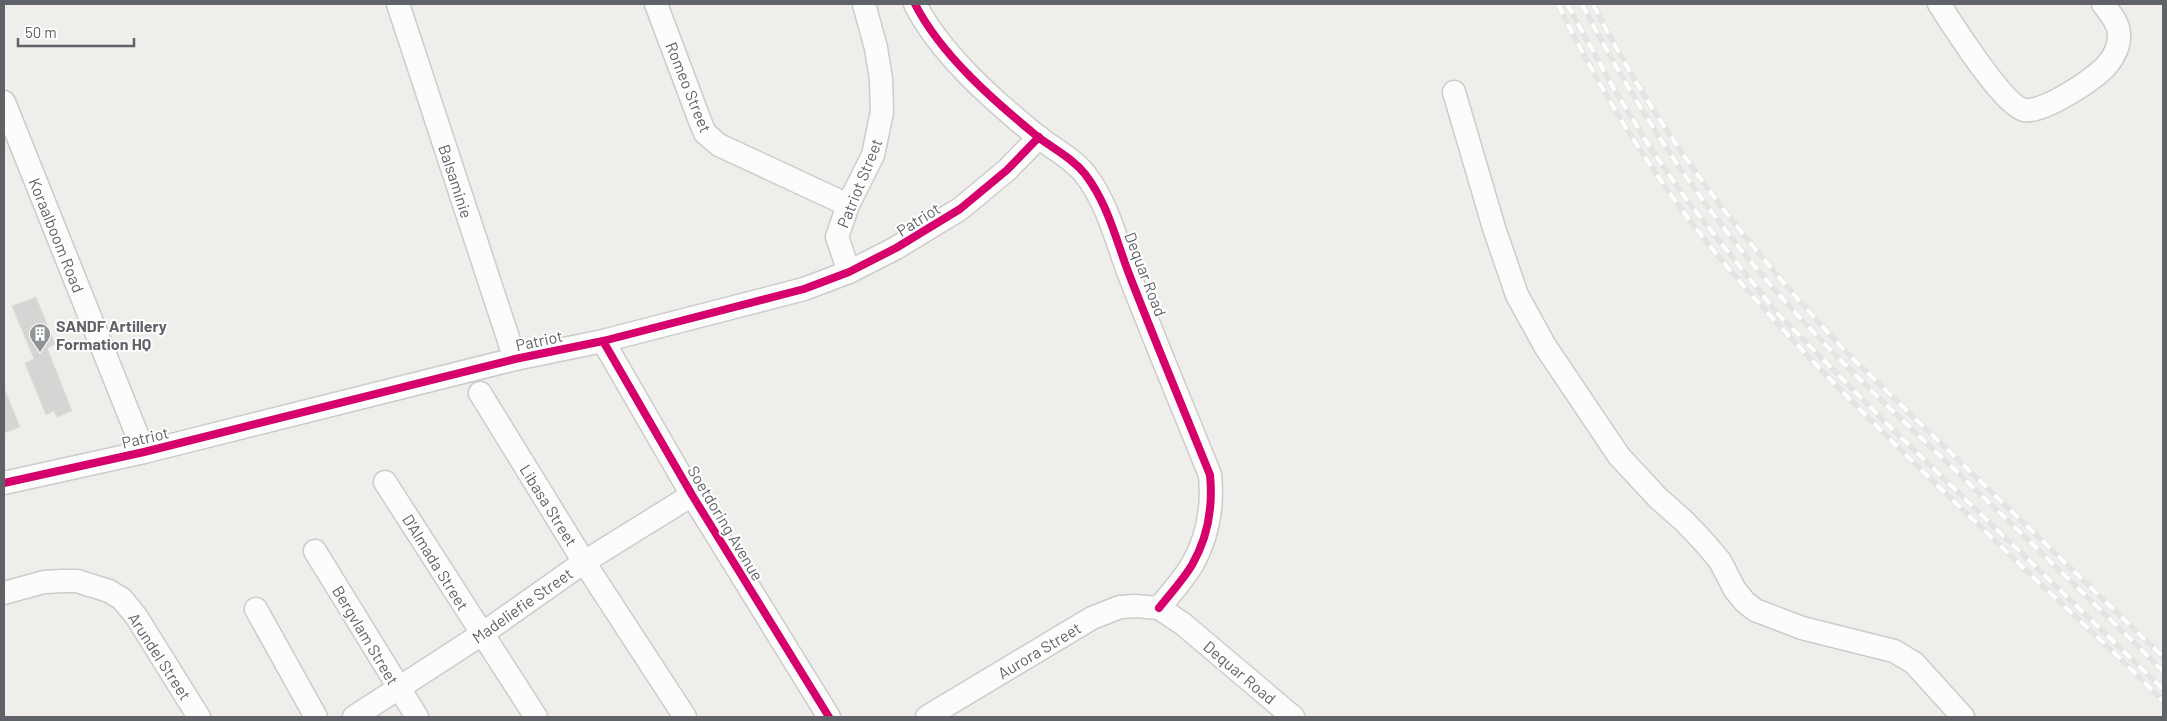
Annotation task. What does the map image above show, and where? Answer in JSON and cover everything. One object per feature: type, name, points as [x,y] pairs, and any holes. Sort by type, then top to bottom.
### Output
[{"type":"street","name":"Balsaminie","points":[[398,4],[515,359]]},
{"type":"street","name":"Romeo Street","points":[[656,4],[705,133],[719,145],[848,205]]},
{"type":"street","name":"Patriot Street","points":[[849,272],[837,237],[848,205],[873,155],[882,112],[881,79],[876,48],[864,4]]},
{"type":"street","name":"Dequar Road","points":[[915,4],[950,55],[970,76],[1039,137],[1073,161],[1084,173],[1103,201],[1129,273],[1210,474],[1212,496],[1209,521],[1192,564],[1159,608],[1183,624],[1294,717]]},
{"type":"street","points":[[1938,4],[2012,104],[2026,110],[2047,106],[2097,74],[2107,64],[2118,45],[2119,35],[2118,27],[2103,4]]},
{"type":"street","points":[[1454,92],[1494,228],[1517,295],[1545,346],[1619,456],[1658,498],[1684,520],[1704,542],[1720,561],[1735,590],[1755,610],[1802,628],[1894,651],[1914,663],[1963,717]]},
{"type":"street","name":"Koraalboom Road","points":[[4,102],[144,452]]},
{"type":"street","name":"Patriot","points":[[4,483],[144,452],[515,359],[602,341],[804,289],[849,272],[896,248],[960,209],[1007,170],[1039,137]]},
{"type":"street","name":"Soetdoring Avenue","points":[[602,341],[692,495],[829,717]]},
{"type":"street","name":"Libasa Street","points":[[480,393],[584,562],[684,717]]},
{"type":"street","name":"D'Almada Street","points":[[385,482],[536,717]]},
{"type":"street","name":"Madeliefie Street","points":[[354,717],[482,634],[584,562],[692,495]]},
{"type":"street","name":"Bergvlam Street","points":[[315,551],[417,717]]},
{"type":"street","name":"Arundel Street","points":[[4,593],[44,582],[63,581],[77,581],[109,590],[122,599],[136,616],[198,717]]},
{"type":"street","name":"Aurora Street","points":[[927,717],[1092,618],[1120,607],[1159,608]]},
{"type":"street","points":[[256,609],[316,717]]},
{"type":"building","name":"SANDF Artillery Formation HQ","points":[[36,297],[55,344],[47,348],[72,411],[57,417],[54,411],[46,415],[25,363],[34,359],[12,306]]},
{"type":"building","points":[[4,388],[20,427],[4,433]]},
{"type":"railway","points":[[1558,4],[1596,78],[1640,150],[1689,219],[1742,284],[1848,398],[2163,701]]},
{"type":"railway","points":[[1567,4],[1614,89],[1651,149],[1689,203],[1777,313],[1887,424],[2163,689]]},
{"type":"railway","points":[[1582,4],[1625,82],[1673,158],[1726,230],[1783,299],[1867,386],[2163,671]]},
{"type":"railway","points":[[1593,4],[1646,99],[1676,143],[1739,229],[1809,312],[1846,352],[2163,657]]},
{"type":"cycle path","points":[[915,4],[939,41],[987,93],[1038,137],[1069,158],[1080,168],[1100,198],[1111,222],[1129,274],[1210,475],[1210,509],[1202,543],[1192,565],[1181,582],[1159,608]]},
{"type":"cycle path","points":[[4,483],[144,452],[515,359],[603,341],[804,289],[849,272],[896,248],[960,209],[1007,170],[1039,137]]},
{"type":"cycle path","points":[[603,341],[692,495],[829,717]]},
{"type":"place","name":"SANDF Artillery Formation HQ","points":[[40,353]]}]
